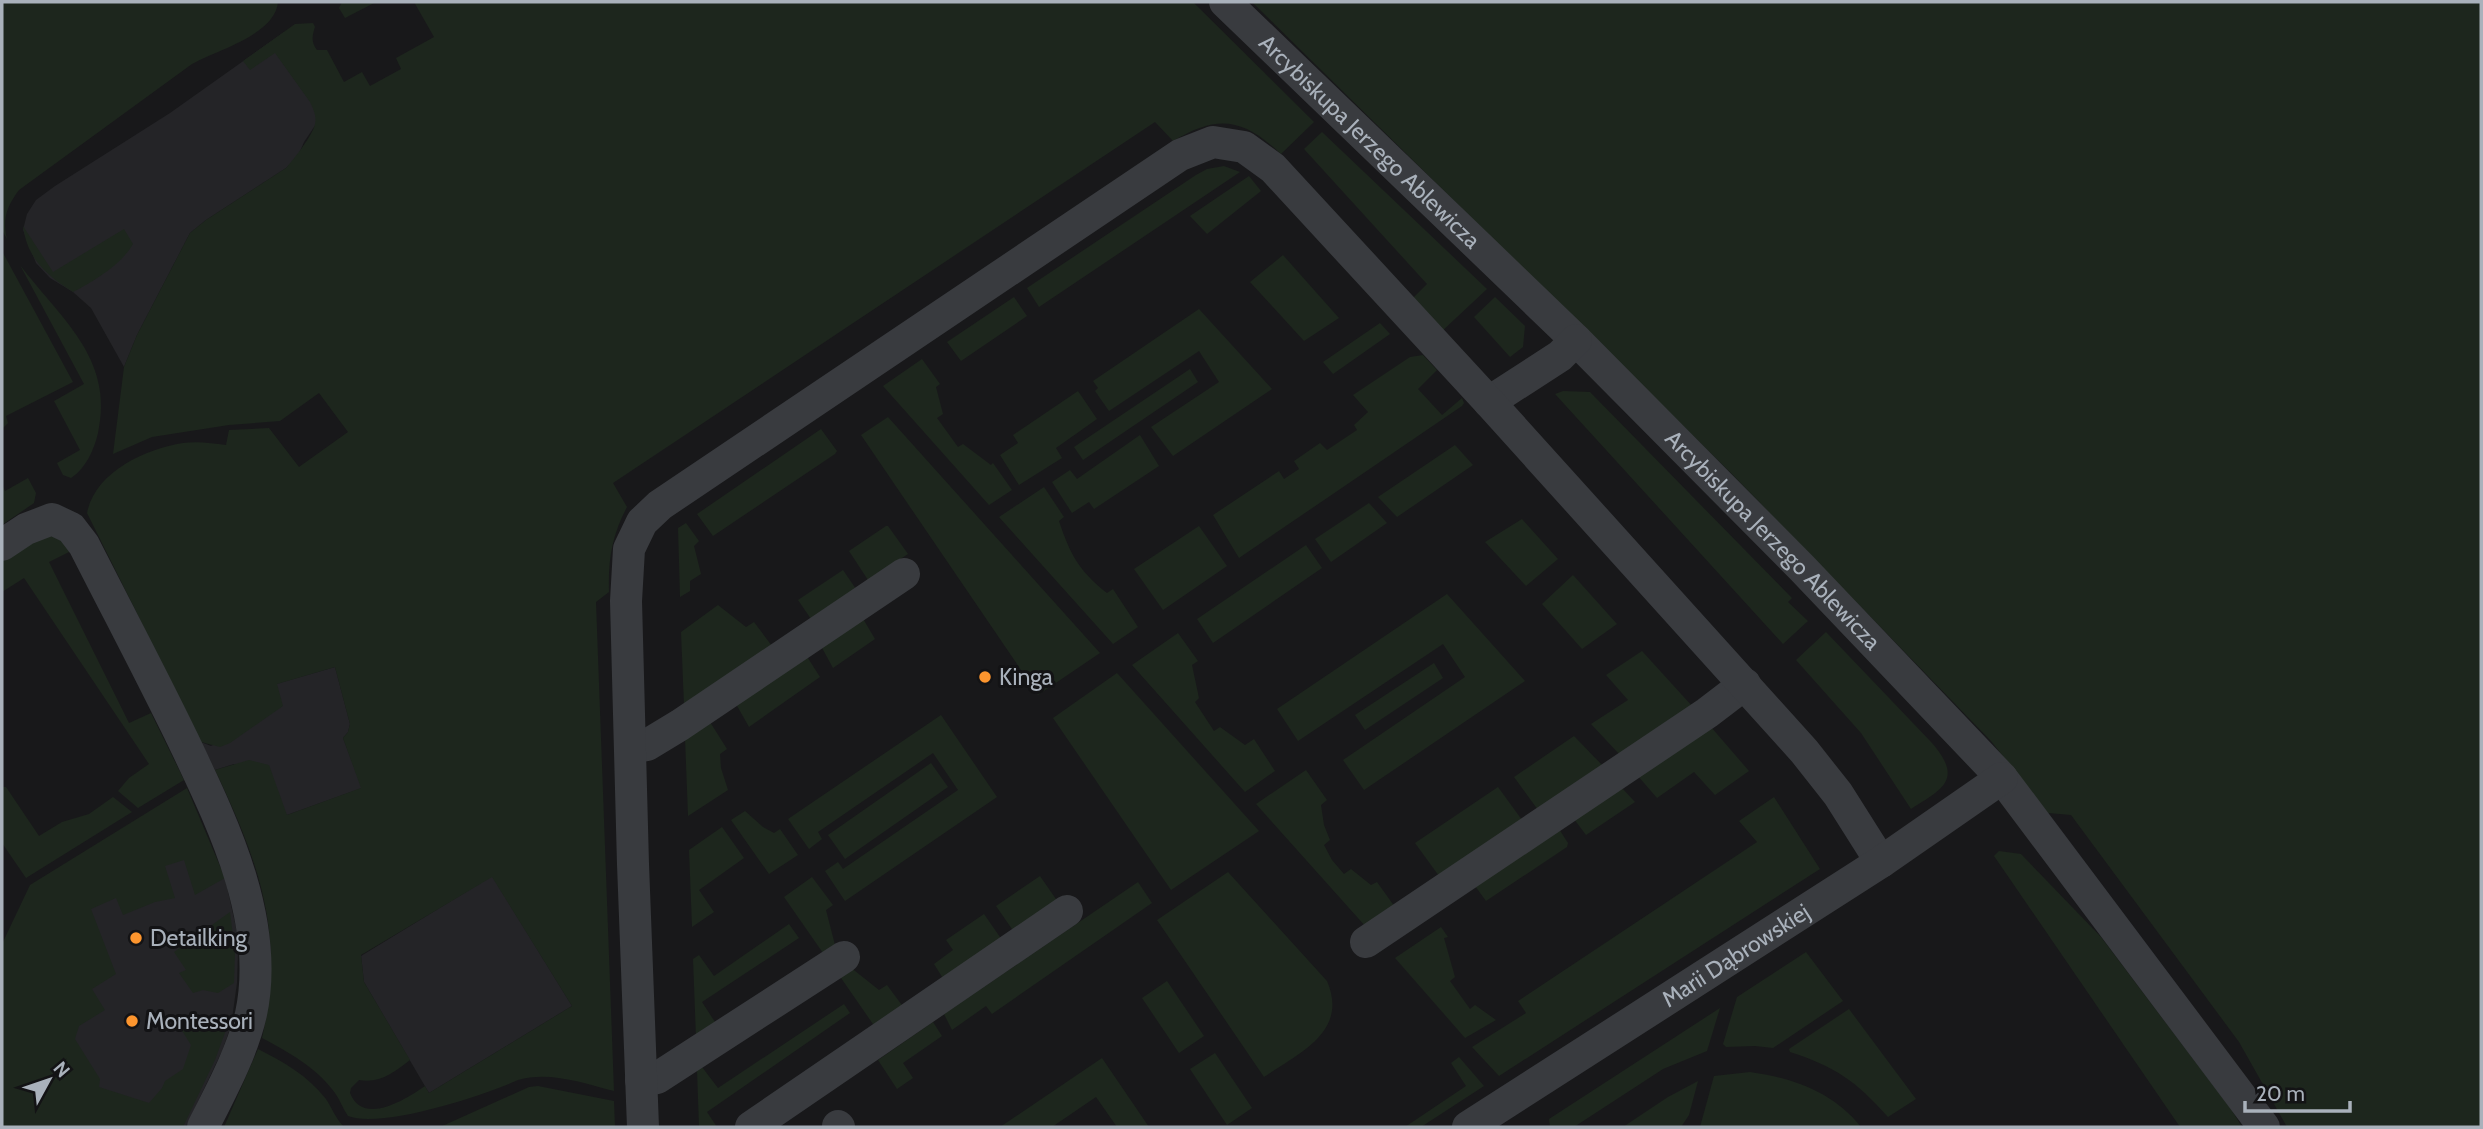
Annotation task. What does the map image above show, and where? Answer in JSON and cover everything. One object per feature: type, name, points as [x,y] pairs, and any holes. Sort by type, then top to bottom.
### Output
[{"type":"street","name":"Arcybiskupa Jerzego Ablewicza","points":[[1225,2],[1576,340],[1802,568],[2002,778],[2264,1127]]},
{"type":"street","points":[[643,1127],[626,601],[629,549],[642,522],[660,505],[1180,155],[1213,142],[1244,147],[1273,168],[1489,402],[1804,751],[1838,794],[1881,862]]},
{"type":"street","points":[[1489,402],[1560,356],[1576,340]]},
{"type":"street","points":[[2,545],[26,529],[52,519],[72,528],[84,545],[169,710],[230,841],[244,888],[254,943],[254,986],[251,1014],[243,1037],[204,1127]]},
{"type":"street","points":[[630,748],[647,745],[904,574]]},
{"type":"street","points":[[1366,942],[1707,713],[1745,684]]},
{"type":"street","name":"Marii Dąbrowskiej","points":[[1468,1127],[1881,862],[2002,778]]},
{"type":"street","points":[[751,1127],[945,997],[1067,911]]},
{"type":"street","points":[[641,1080],[657,1078],[844,957]]},
{"type":"shaded area","points":[[2,2],[278,2],[267,24],[256,32],[192,64],[19,190],[7,213],[7,239],[2,230]]},
{"type":"shaded area","points":[[342,2],[376,2],[345,18],[339,8]]},
{"type":"shaded area","points":[[414,2],[1193,2],[1314,122],[1281,154],[1242,127],[1217,124],[1189,132],[1173,141],[1155,122],[613,483],[627,507],[612,548],[609,592],[596,602],[614,1091],[554,1077],[530,1078],[432,1109],[407,1115],[363,1119],[348,1116],[335,1093],[311,1068],[262,1038],[269,1001],[271,966],[264,900],[244,836],[215,770],[249,760],[269,765],[287,815],[361,788],[343,738],[350,724],[335,667],[277,684],[283,706],[230,743],[220,747],[201,742],[87,513],[92,498],[111,474],[138,457],[168,446],[188,442],[226,445],[229,430],[269,428],[299,467],[348,432],[319,393],[280,421],[229,425],[152,437],[113,454],[124,367],[137,335],[190,233],[286,168],[314,129],[315,118],[310,102],[275,53],[250,70],[243,61],[295,24],[313,23],[315,47],[317,50],[327,50],[344,82],[362,72],[370,86],[401,69],[396,58],[434,37]],"holes":[[[492,877],[572,1006],[429,1093],[425,1086],[396,1103],[374,1109],[364,1108],[356,1103],[350,1093],[359,1080],[380,1079],[410,1060],[364,982],[361,955]]]},
{"type":"shaded area","points":[[1252,2],[2481,2],[2481,1127],[2287,1127],[2239,1042],[2071,815],[2048,813],[1991,741],[1731,473]]},
{"type":"shaded area","points":[[284,32],[331,102],[304,142],[298,156],[286,168],[190,233],[137,335],[124,367],[91,308],[73,292],[50,278],[36,263],[23,230],[27,214],[36,200],[55,186],[170,113]]},
{"type":"shaded area","points":[[1322,132],[1487,289],[1441,332],[1412,299],[1427,284],[1304,149]]},
{"type":"shaded area","points":[[1224,166],[1240,172],[1039,307],[1027,288],[1196,175],[1207,169]]},
{"type":"shaded area","points":[[1249,176],[1261,191],[1207,234],[1190,216]]},
{"type":"shaded area","points":[[23,226],[53,272],[124,229],[133,244],[114,266],[73,292],[39,265],[29,247]]},
{"type":"shaded area","points":[[2,251],[73,382],[6,416],[8,423],[2,429]]},
{"type":"shaded area","points":[[1283,255],[1339,318],[1304,341],[1250,282]]},
{"type":"shaded area","points":[[20,265],[80,340],[98,382],[101,406],[98,433],[85,464],[71,478],[63,475],[57,463],[80,450],[54,401],[84,384]]},
{"type":"shaded area","points":[[1014,297],[1027,316],[961,361],[947,342]]},
{"type":"shaded area","points":[[1495,297],[1525,326],[1523,347],[1510,357],[1474,317]]},
{"type":"shaded area","points":[[1199,309],[1272,389],[1173,456],[1151,427],[1219,382],[1199,351],[1109,411],[1095,391],[1098,388],[1093,381]]},
{"type":"shaded area","points":[[1380,323],[1390,334],[1333,374],[1323,362]]},
{"type":"shaded area","points":[[1423,355],[1437,370],[1418,389],[1442,415],[1462,398],[1462,406],[1239,558],[1213,515],[1279,471],[1284,479],[1299,469],[1294,461],[1320,443],[1327,450],[1357,430],[1354,425],[1368,412],[1353,395],[1410,357]]},
{"type":"shaded area","points":[[922,359],[940,384],[936,387],[943,414],[937,418],[958,447],[963,444],[991,465],[993,463],[1012,490],[989,505],[883,386]]},
{"type":"shaded area","points":[[1190,369],[1198,382],[1083,460],[1074,447]]},
{"type":"shaded area","points":[[1078,391],[1097,419],[1056,448],[1062,458],[1019,485],[1000,455],[1018,443],[1013,435]]},
{"type":"shaded area","points":[[1563,391],[1590,392],[1792,598],[1788,602],[1808,621],[1783,644],[1555,394]]},
{"type":"shaded area","points":[[888,417],[1100,653],[1038,695],[861,435]]},
{"type":"shaded area","points":[[821,429],[837,451],[835,454],[713,536],[697,514]]},
{"type":"shaded area","points":[[1140,435],[1159,466],[1094,509],[1089,502],[1072,513],[1052,482],[1070,470],[1077,479]]},
{"type":"shaded area","points":[[1455,445],[1473,465],[1397,517],[1378,497]]},
{"type":"shaded area","points":[[28,478],[36,493],[34,503],[2,525],[2,484],[5,491]]},
{"type":"shaded area","points":[[1044,487],[1064,517],[1059,521],[1077,561],[1089,577],[1107,593],[1113,589],[1138,627],[1113,644],[999,517]]},
{"type":"shaded area","points":[[1369,503],[1387,523],[1331,562],[1315,539]]},
{"type":"shaded area","points":[[1522,519],[1558,559],[1526,586],[1485,542]]},
{"type":"shaded area","points":[[686,523],[699,541],[694,546],[701,574],[690,581],[690,591],[680,597],[678,528]]},
{"type":"shaded area","points":[[886,526],[908,554],[868,580],[849,551]]},
{"type":"shaded area","points":[[1199,526],[1227,566],[1163,610],[1134,569]]},
{"type":"shaded area","points":[[49,535],[62,540],[71,551],[49,562],[129,723],[151,713],[184,780],[138,808],[118,791],[129,778],[149,764],[24,578],[2,592],[2,561],[34,540]]},
{"type":"shaded area","points":[[1306,545],[1322,568],[1213,643],[1197,619]]},
{"type":"shaded area","points":[[843,570],[856,589],[811,619],[798,600]]},
{"type":"shaded area","points":[[1573,575],[1617,624],[1582,649],[1542,604]]},
{"type":"shaded area","points":[[1447,594],[1525,681],[1364,790],[1343,760],[1465,677],[1443,644],[1298,741],[1277,709]]},
{"type":"shaded area","points":[[718,605],[746,627],[754,622],[772,646],[684,706],[681,632]]},
{"type":"shaded area","points":[[862,617],[875,639],[833,668],[821,646]]},
{"type":"shaded area","points":[[1826,632],[1932,743],[1947,766],[1948,775],[1940,789],[1911,809],[1861,733],[1796,660]]},
{"type":"shaded area","points":[[1178,633],[1198,661],[1192,665],[1199,698],[1195,702],[1214,731],[1220,727],[1245,745],[1254,739],[1275,771],[1245,792],[1132,665]]},
{"type":"shaded area","points":[[1642,651],[1692,706],[1620,755],[1591,724],[1628,700],[1606,675]]},
{"type":"shaded area","points":[[806,655],[820,677],[749,727],[736,704]]},
{"type":"shaded area","points":[[1434,663],[1443,678],[1365,730],[1355,715]]},
{"type":"shaded area","points":[[335,667],[350,724],[343,738],[362,788],[287,815],[234,764],[215,770],[201,742],[211,746],[282,706],[276,684]]},
{"type":"shaded area","points":[[1117,673],[1259,831],[1171,890],[1053,718]]},
{"type":"shaded area","points":[[941,715],[997,797],[845,901],[825,871],[838,862],[843,869],[958,790],[933,753],[818,832],[822,839],[809,849],[788,819]]},
{"type":"shaded area","points":[[710,722],[727,749],[720,754],[728,790],[688,816],[685,738]]},
{"type":"shaded area","points":[[1711,727],[1749,771],[1715,795],[1694,772],[1657,798],[1638,776]]},
{"type":"shaded area","points":[[1574,736],[1603,766],[1538,810],[1514,777]]},
{"type":"shaded area","points":[[931,763],[948,787],[845,859],[828,835]]},
{"type":"shaded area","points":[[1306,770],[1327,800],[1321,805],[1330,840],[1324,845],[1332,860],[1344,874],[1351,869],[1371,885],[1377,882],[1395,907],[1366,927],[1256,804]]},
{"type":"shaded area","points":[[2,787],[6,787],[39,836],[62,822],[89,814],[113,797],[132,812],[26,878],[2,843]]},
{"type":"shaded area","points":[[1498,787],[1522,820],[1439,876],[1415,843]]},
{"type":"shaded area","points":[[1621,787],[1635,802],[1586,835],[1574,819]]},
{"type":"shaded area","points":[[187,788],[225,878],[195,895],[184,860],[165,866],[175,898],[155,902],[123,915],[116,898],[91,909],[116,974],[92,989],[105,1010],[79,1026],[75,1039],[100,1079],[99,1087],[149,1103],[165,1081],[183,1069],[191,1045],[181,1029],[190,1018],[230,1019],[215,1060],[183,1127],[2,1127],[2,944],[30,885]]},
{"type":"shaded area","points":[[1774,797],[1820,869],[1499,1076],[1472,1047],[1526,1013],[1518,1001],[1757,842],[1739,821]]},
{"type":"shaded area","points":[[745,811],[774,833],[780,829],[798,855],[769,874],[731,820]]},
{"type":"shaded area","points":[[722,827],[744,858],[699,890],[714,912],[692,927],[689,850]]},
{"type":"shaded area","points":[[1559,829],[1568,843],[1567,847],[1486,901],[1475,886]]},
{"type":"shaded area","points":[[179,842],[225,878],[237,932],[238,952],[231,1026],[186,1127],[102,1127],[13,945]]},
{"type":"shaded area","points":[[1999,851],[2021,854],[2101,937],[2242,1127],[2180,1127],[1994,856]]},
{"type":"shaded area","points":[[1228,872],[1327,981],[1332,999],[1331,1014],[1317,1039],[1264,1077],[1157,920]]},
{"type":"shaded area","points":[[492,876],[572,1006],[429,1093],[364,982],[361,956]]},
{"type":"shaded area","points":[[1040,876],[1058,902],[1014,932],[996,906]]},
{"type":"shaded area","points":[[812,877],[833,905],[826,910],[835,945],[823,953],[784,897]]},
{"type":"shaded area","points":[[1138,882],[1152,903],[992,1014],[986,1006],[952,1030],[944,1014]]},
{"type":"shaded area","points":[[230,912],[235,952],[234,983],[218,993],[203,990],[193,993],[179,973],[186,970],[174,952]]},
{"type":"shaded area","points":[[984,914],[1002,940],[944,980],[934,964],[953,950],[946,940]]},
{"type":"shaded area","points":[[789,924],[799,938],[702,1002],[717,1025],[696,1038],[693,959],[699,955],[714,976]]},
{"type":"shaded area","points":[[1441,927],[1448,937],[1444,938],[1455,977],[1450,981],[1470,1009],[1475,1005],[1496,1020],[1465,1038],[1395,958]]},
{"type":"shaded area","points":[[1806,952],[1843,1001],[1773,1048],[1726,1047],[1723,1044],[1737,997]]},
{"type":"shaded area","points":[[850,967],[879,990],[887,985],[904,1008],[875,1027],[839,975]]},
{"type":"shaded area","points":[[1167,981],[1204,1036],[1179,1053],[1142,998]]},
{"type":"shaded area","points":[[844,1004],[850,1013],[707,1112],[717,1127],[699,1127],[697,1070],[702,1067],[718,1088]]},
{"type":"shaded area","points":[[1720,1008],[1707,1051],[1663,1069],[1574,1127],[1550,1127],[1549,1119]]},
{"type":"shaded area","points":[[1849,1009],[1916,1099],[1888,1117],[1866,1094],[1844,1077],[1820,1063],[1790,1052],[1789,1049]]},
{"type":"shaded area","points":[[933,1022],[942,1036],[903,1063],[913,1078],[897,1089],[878,1060]]},
{"type":"shaded area","points":[[258,1049],[286,1064],[311,1083],[326,1099],[344,1127],[224,1127]]},
{"type":"shaded area","points":[[1215,1053],[1252,1108],[1227,1125],[1190,1069]]},
{"type":"shaded area","points":[[1459,1057],[1484,1086],[1421,1127],[1405,1127],[1466,1086],[1451,1063]]},
{"type":"shaded area","points":[[1102,1058],[1149,1127],[1117,1127],[1096,1097],[1052,1127],[1000,1127]]},
{"type":"shaded area","points":[[1750,1072],[1782,1078],[1811,1089],[1838,1104],[1861,1127],[1700,1127],[1714,1076]]},
{"type":"shaded area","points":[[1698,1081],[1689,1115],[1681,1127],[1623,1127],[1668,1097]]},
{"type":"shaded area","points":[[538,1086],[614,1101],[615,1127],[440,1127],[529,1087]]},
{"type":"place","name":"Kinga","points":[[985,677]]},
{"type":"place","name":"Detailking","points":[[136,938]]},
{"type":"place","name":"Montessori","points":[[132,1021]]}]
